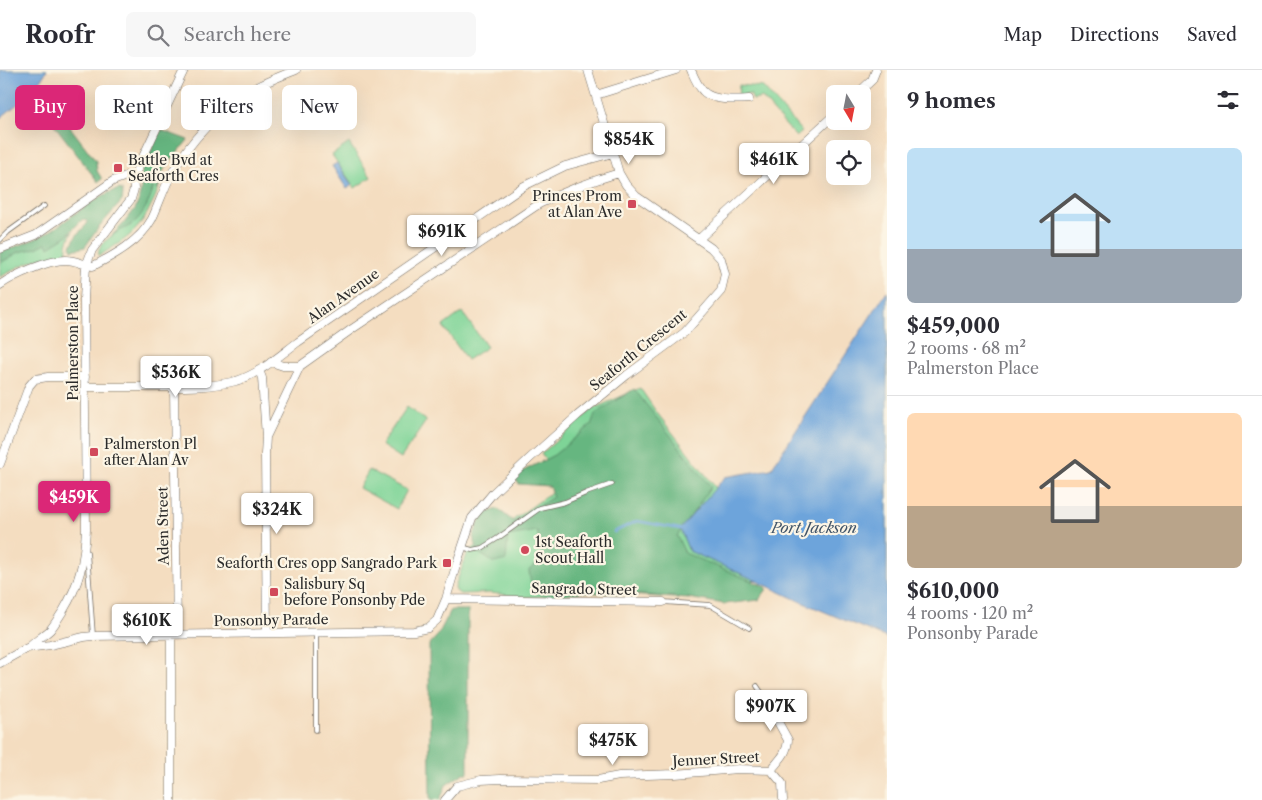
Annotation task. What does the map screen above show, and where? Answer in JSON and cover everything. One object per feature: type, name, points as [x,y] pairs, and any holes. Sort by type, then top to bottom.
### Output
[{"type":"street","points":[[0,249],[36,235],[113,180],[130,177],[184,70]]},
{"type":"street","points":[[0,285],[38,266],[65,260],[93,266],[126,246],[141,234],[151,220],[172,173],[186,152],[226,108],[251,90],[296,70]]},
{"type":"street","name":"Seaforth Crescent","points":[[446,599],[472,518],[493,493],[578,415],[627,375],[685,332],[721,291],[725,274],[721,259],[699,239],[636,196],[626,185],[619,173],[588,70]]},
{"type":"street","points":[[596,95],[676,70]]},
{"type":"street","points":[[691,70],[703,92],[713,98],[749,99]]},
{"type":"street","points":[[867,85],[872,80],[876,70]]},
{"type":"street","points":[[699,239],[826,122]]},
{"type":"street","name":"Alan Avenue","points":[[85,388],[174,387],[208,385],[237,380],[272,362],[298,342],[524,186],[564,166],[613,153]]},
{"type":"street","points":[[266,437],[300,366],[539,204],[593,180],[619,173]]},
{"type":"street","name":"Palmerston Place","points":[[27,648],[50,629],[60,617],[70,599],[81,570],[86,530],[84,299],[86,266],[92,250],[131,199],[134,189],[130,177]]},
{"type":"street","points":[[272,362],[282,366],[300,366]]},
{"type":"street","points":[[259,370],[264,396],[266,437],[267,633]]},
{"type":"street","points":[[0,464],[29,386],[35,379],[48,376],[85,377]]},
{"type":"street","name":"Aden Street","points":[[171,800],[174,634],[174,387]]},
{"type":"street","name":"Ponsonby Parade","points":[[0,663],[27,648],[92,636],[414,631],[428,628],[437,620],[446,599]]},
{"type":"street","name":"Sangrado Street","points":[[446,599],[663,602]]},
{"type":"street","name":"Jenner Street","points":[[445,800],[457,786],[480,780],[598,780],[619,776],[738,769],[771,770],[784,754],[788,740],[763,695]]},
{"type":"street","points":[[771,770],[782,783],[783,800]]},
{"type":"lane","points":[[0,240],[44,206]]},
{"type":"lane","points":[[462,546],[472,550],[482,548],[540,508],[565,502],[612,484]]},
{"type":"lane","name":"Palmerston Place","points":[[86,530],[92,636]]},
{"type":"lane","name":"Sangrado Street","points":[[663,602],[710,605],[749,628]]},
{"type":"lane","points":[[316,632],[316,730]]},
{"type":"lane","points":[[757,686],[763,695]]},
{"type":"green space","points":[[739,85],[763,87],[802,132],[796,137],[762,98],[753,100],[750,94],[738,97]]},
{"type":"green space","points":[[58,130],[72,130],[96,161],[97,171],[102,179],[98,182]]},
{"type":"green space","points":[[161,130],[188,140],[164,169],[158,190],[157,180],[154,182],[149,200],[140,217],[131,225],[110,237],[135,209],[141,189],[141,172]]},
{"type":"green space","points":[[349,143],[371,177],[355,188],[332,155]]},
{"type":"green space","points":[[157,179],[156,196],[141,223],[130,235],[99,256],[103,243],[146,207],[154,182]]},
{"type":"green space","points":[[119,189],[122,190],[123,194],[122,201],[99,227],[85,247],[72,250],[71,246],[76,236],[87,224],[87,221],[83,219],[65,237],[49,247],[46,243],[36,248],[19,252],[0,263],[0,252],[47,233],[100,197]]},
{"type":"green space","points":[[73,231],[68,241],[67,252],[57,256],[40,258],[0,277],[0,263],[19,252],[36,248],[46,242],[49,246]]},
{"type":"green space","points":[[462,312],[487,347],[467,360],[443,326]]},
{"type":"green space","points":[[640,388],[657,413],[716,488],[680,529],[689,551],[755,580],[689,599],[584,592],[556,596],[527,597],[490,593],[460,594],[456,591],[456,583],[468,552],[565,483],[541,454],[593,409]]},
{"type":"green space","points":[[634,389],[711,487],[677,536],[685,553],[766,587],[767,589],[759,600],[725,604],[688,598],[583,591],[542,594],[533,588],[529,570],[534,566],[544,563],[537,531],[508,536],[506,560],[494,563],[479,553],[473,537],[482,514],[498,509],[514,522],[553,497],[549,486],[519,484],[515,479],[525,470],[554,455],[591,425],[595,414]]},
{"type":"green space","points":[[407,407],[426,421],[401,458],[381,445]]},
{"type":"green space","points":[[369,470],[407,490],[397,509],[359,488]]},
{"type":"green space","points":[[451,610],[468,610],[468,773],[464,773],[446,785],[440,800],[430,799],[429,645],[438,635]]},
{"type":"water","points":[[0,70],[47,70],[37,85],[15,85],[15,106],[0,118]]},
{"type":"water","points":[[337,163],[352,185],[347,189],[332,166]]},
{"type":"water","name":"Port Jackson","points":[[887,291],[887,638],[799,601],[689,551],[680,529],[725,477],[771,469]]},
{"type":"waterway","points":[[614,532],[637,521],[680,529]]},
{"type":"place","name":"Battle Bvd at Seaforth Cres","points":[[118,168]]},
{"type":"place","name":"Princes Prom at Alan Ave","points":[[632,204]]},
{"type":"place","name":"Palmerston Pl after Alan Av","points":[[94,452]]},
{"type":"place","name":"1st Seaforth Scout Hall","points":[[525,550]]},
{"type":"place","name":"Seaforth Cres opp Sangrado Park","points":[[447,563]]},
{"type":"place","name":"Salisbury Sq before Ponsonby Pde","points":[[274,592]]}]
